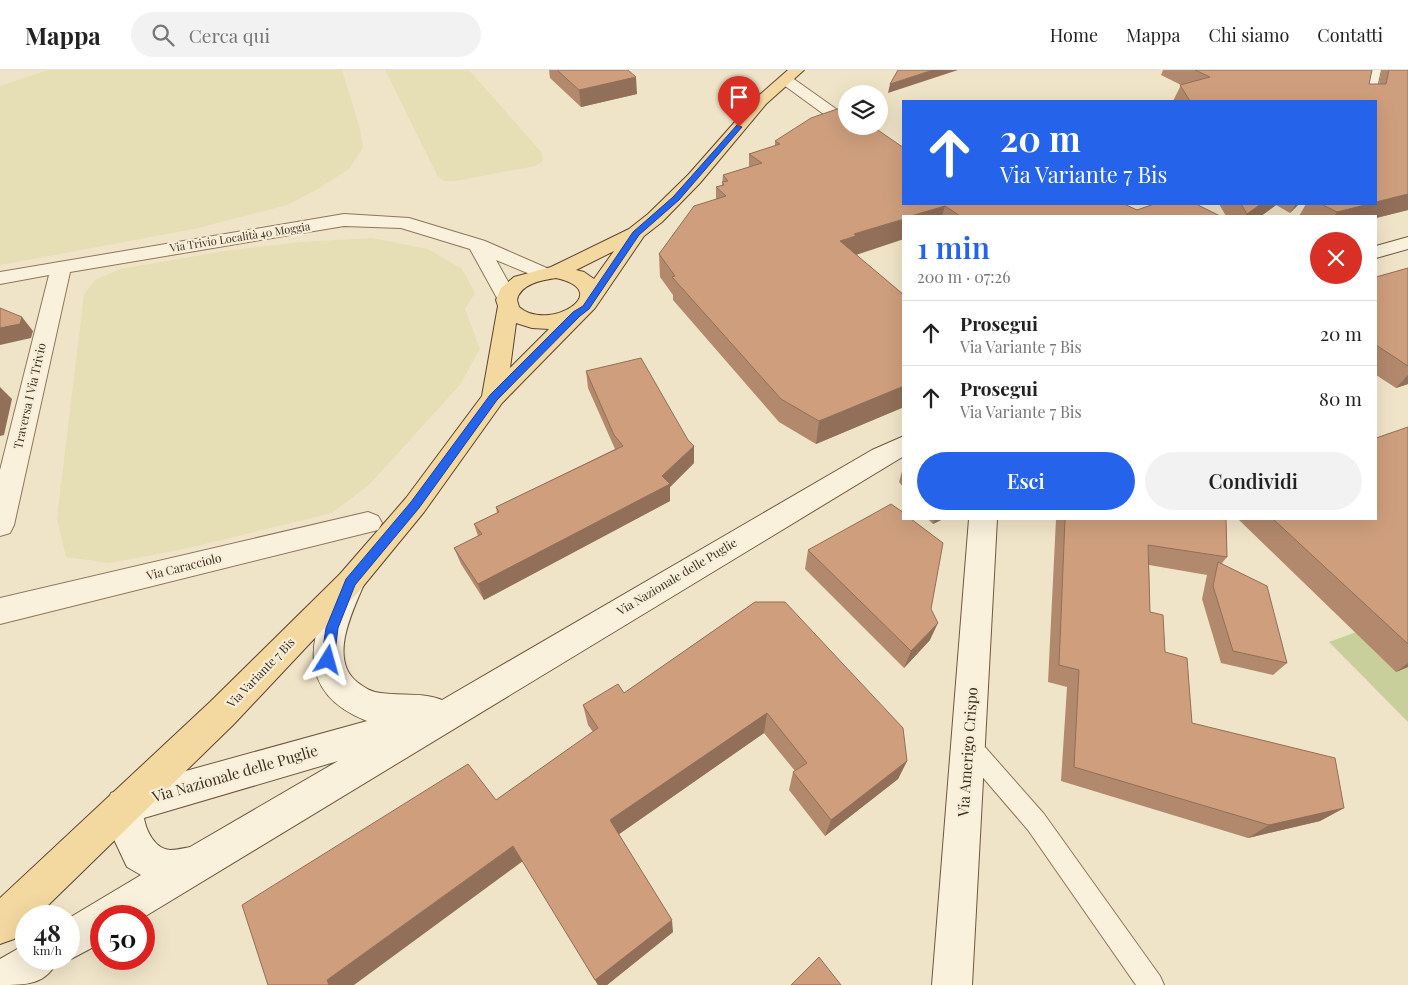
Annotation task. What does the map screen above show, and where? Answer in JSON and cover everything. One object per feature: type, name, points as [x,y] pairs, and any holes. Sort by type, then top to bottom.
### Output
[{"type":"main road","name":"Via Variante 7 Bis","points":[[0,925],[222,713],[350,582],[415,505],[494,397],[584,307],[636,233],[676,199],[761,101],[783,72]]},
{"type":"main road","name":"Via Variante 7 Bis","points":[[549,273],[636,233]]},
{"type":"main road","points":[[549,273],[569,274],[580,278],[588,284],[592,292],[584,307],[557,321],[536,322],[514,314],[507,302],[510,290],[529,277],[549,273]]},
{"type":"main road","name":"Via Variante 7 Bis","points":[[494,397],[507,302]]},
{"type":"street","points":[[1366,100],[1374,70]]},
{"type":"street","points":[[783,72],[838,117]]},
{"type":"street","name":"Via Trivio Località 40 Moggia","points":[[0,278],[344,220],[402,222],[478,245],[549,273]]},
{"type":"street","points":[[1377,252],[1408,243]]},
{"type":"street","points":[[478,245],[507,302]]},
{"type":"street","name":"Traversa I Via Trivio","points":[[0,526],[61,267]]},
{"type":"street","name":"Via Nazionale delle Puglie","points":[[127,905],[881,456],[902,446]]},
{"type":"street","name":"Via Amerigo Crispo","points":[[952,985],[983,520]]},
{"type":"street","name":"Via Caracciolo","points":[[0,611],[368,523]]},
{"type":"street","points":[[350,582],[332,628],[328,660],[338,688],[366,706],[386,709],[451,712]]},
{"type":"street","name":"Via Nazionale delle Puglie","points":[[194,865],[166,869],[140,854],[128,831],[124,806],[451,712]]},
{"type":"street","points":[[0,981],[19,970]]},
{"type":"lane","points":[[968,744],[1036,822],[1151,985]]},
{"type":"shaded area","points":[[48,70],[342,70],[360,129],[363,148],[349,169],[316,190],[287,205],[194,229],[0,265],[0,86]]},
{"type":"shaded area","points":[[385,70],[469,70],[542,153],[543,161],[535,166],[456,181],[445,181],[438,177]]},
{"type":"shaded area","points":[[372,238],[428,249],[462,269],[475,293],[465,309],[480,349],[460,385],[369,485],[332,513],[184,549],[109,563],[66,557],[57,518],[84,294],[95,280],[120,269],[225,251],[301,242]]},
{"type":"green space","points":[[1408,613],[1408,722],[1329,642]]},
{"type":"building","points":[[557,70],[628,70],[636,77],[579,90]]},
{"type":"building","points":[[898,70],[933,70],[890,84]]},
{"type":"building","points":[[1195,70],[1372,70],[1369,84],[1386,84],[1389,70],[1408,70],[1408,194],[1377,202],[1377,100],[1189,100],[1180,85],[1210,77]]},
{"type":"building","points":[[838,109],[838,135],[885,135],[902,146],[902,205],[1126,205],[1137,210],[1151,205],[1198,205],[1218,215],[958,215],[945,206],[914,215],[902,215],[902,220],[854,234],[856,236],[840,241],[902,293],[902,387],[819,421],[781,399],[672,277],[675,276],[659,254],[694,206],[726,196],[716,187],[724,185],[722,182],[728,181],[723,175],[762,163],[749,154],[780,144],[775,141],[811,118]]},
{"type":"building","points":[[1242,205],[1260,205],[1247,214]]},
{"type":"building","points":[[1323,205],[1365,205],[1337,212]]},
{"type":"building","points":[[1408,268],[1408,366],[1377,346],[1377,277]]},
{"type":"building","points":[[0,308],[22,317],[20,324],[0,328]]},
{"type":"building","points":[[641,358],[688,440],[694,446],[662,476],[670,484],[478,584],[454,548],[482,534],[474,524],[499,512],[496,507],[623,446],[614,435],[586,371]]},
{"type":"building","points":[[1408,427],[1408,644],[1274,520],[1377,520],[1377,438]]},
{"type":"building","points":[[891,504],[902,512],[902,520],[912,520],[943,543],[931,609],[938,623],[911,651],[808,550]]},
{"type":"building","points":[[1065,520],[1226,520],[1227,557],[1148,545],[1150,612],[1163,615],[1165,652],[1187,658],[1192,723],[1335,758],[1344,808],[1269,825],[1074,767],[1079,670],[1059,665]]},
{"type":"building","points":[[1218,562],[1267,586],[1287,663],[1233,651],[1213,586]]},
{"type":"building","points":[[755,602],[785,602],[903,728],[907,761],[831,820],[793,772],[807,763],[767,713],[610,820],[672,920],[595,980],[513,846],[327,980],[329,985],[268,985],[242,905],[468,764],[496,800],[598,728],[583,705],[618,684],[624,693]]},
{"type":"building","points":[[819,957],[841,985],[791,985]]},
{"type":"route","points":[[328,660],[332,628],[350,582],[415,505],[494,397],[586,307],[636,233],[656,218],[676,199],[739,127]]}]
